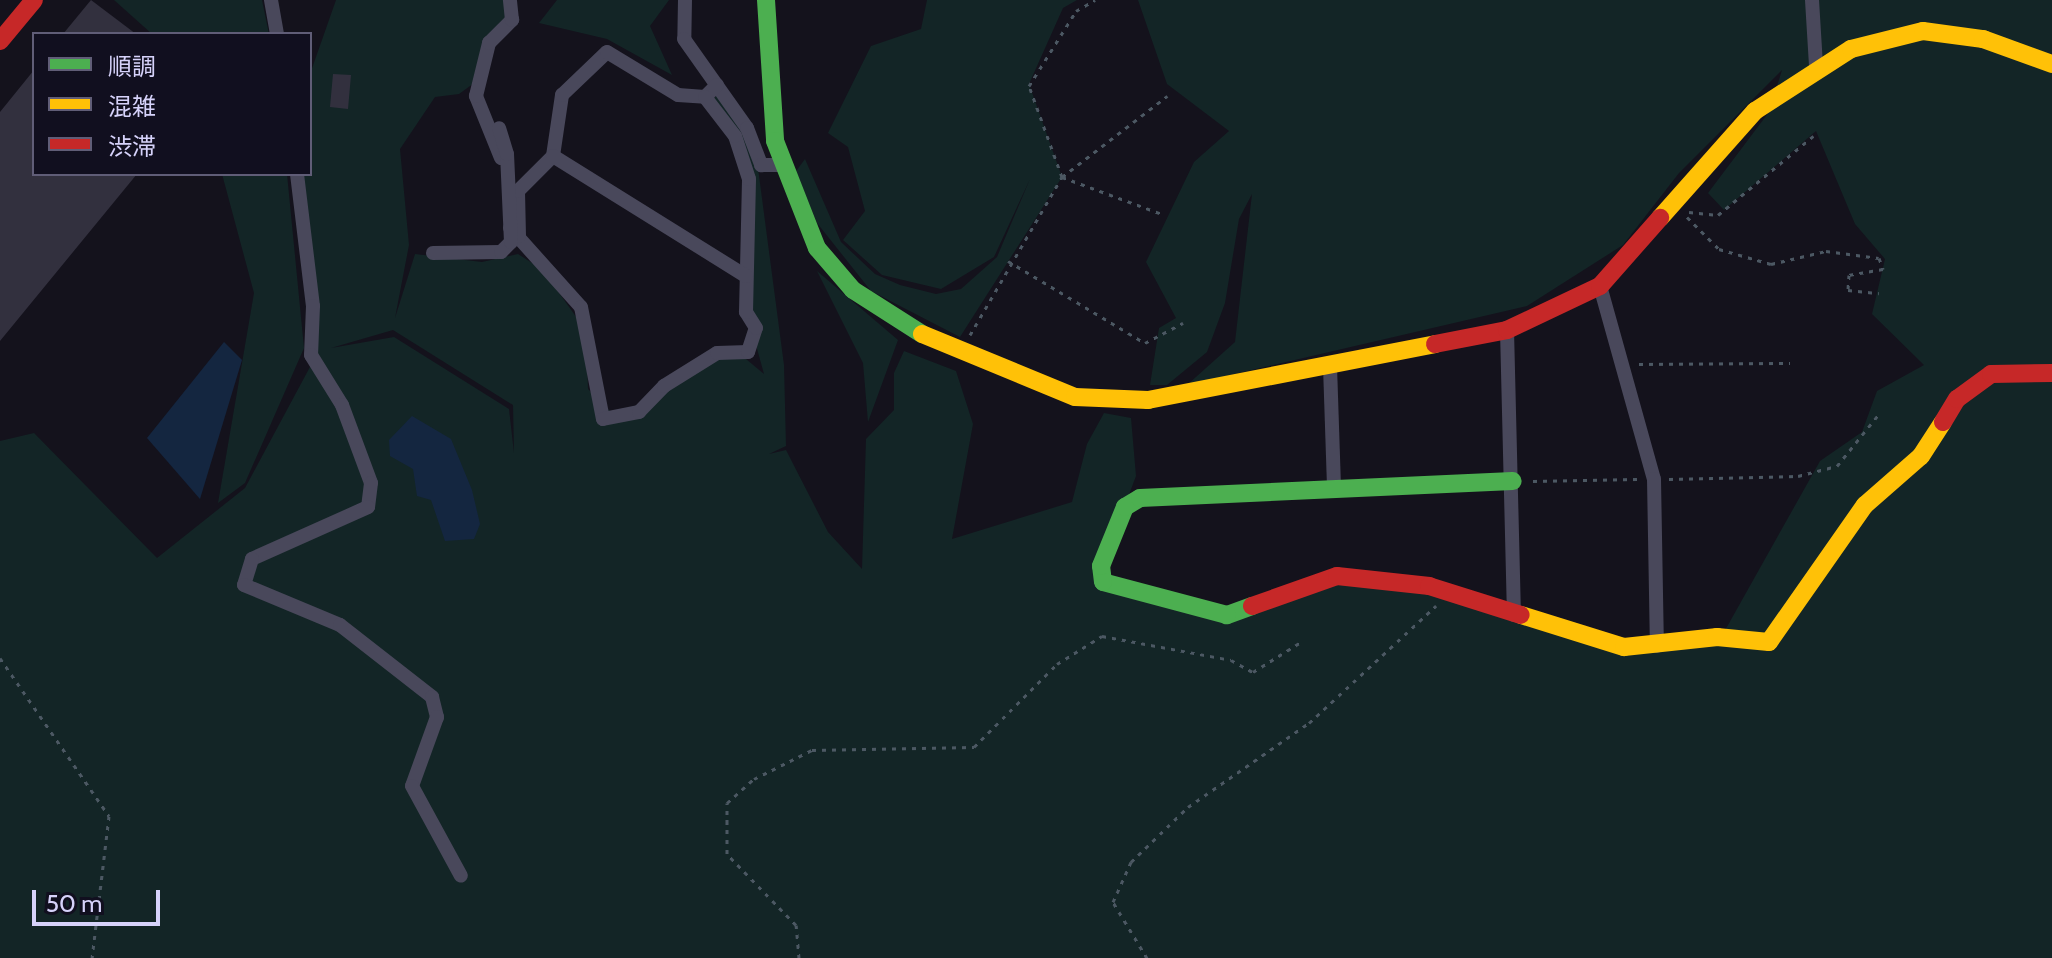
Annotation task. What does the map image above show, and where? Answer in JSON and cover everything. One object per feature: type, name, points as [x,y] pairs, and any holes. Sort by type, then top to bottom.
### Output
[{"type":"street","points":[[271,0],[277,32]]},
{"type":"street","points":[[507,171],[476,96],[489,43],[512,20],[510,0]]},
{"type":"street","points":[[685,0],[684,39],[747,128],[761,165],[780,165]]},
{"type":"street","points":[[766,0],[780,165],[817,248],[853,290],[961,352],[1075,397],[1148,400],[1507,330],[1600,286],[1755,111],[1816,66],[1874,41],[1923,31],[1983,39],[2052,64]]},
{"type":"street","points":[[1812,0],[1816,66]]},
{"type":"street","points":[[0,41],[30,5]]},
{"type":"street","points":[[433,253],[501,252],[515,232],[518,191],[553,156],[562,95],[607,52],[678,95],[705,97],[717,85]]},
{"type":"street","points":[[499,128],[515,232],[581,307],[592,337],[596,400],[611,421],[639,412],[664,386],[717,353],[748,352],[756,328],[746,312],[745,158],[705,97]]},
{"type":"street","points":[[553,156],[746,276]]},
{"type":"street","points":[[297,176],[313,306],[311,355],[342,405],[371,483],[368,507],[252,559],[244,585],[340,625],[432,697],[437,717],[412,786],[461,876]]},
{"type":"street","points":[[1600,286],[1627,364],[1654,479],[1657,646]]},
{"type":"street","points":[[1507,330],[1514,615]]},
{"type":"street","points":[[1330,366],[1334,484]]},
{"type":"street","points":[[1513,481],[1334,484],[1140,498],[1125,507],[1101,566],[1103,582],[1227,615],[1337,576],[1361,584],[1429,586],[1624,647],[1657,646],[1717,637],[1769,642],[1865,505],[1921,456],[1957,399],[1991,374],[2052,373]]},
{"type":"path","points":[[1095,0],[1076,11],[1029,86],[1062,177],[1162,214]]},
{"type":"path","points":[[961,352],[1008,261],[1062,177],[1167,96]]},
{"type":"path","points":[[1813,136],[1718,215],[1681,212],[1719,249],[1771,264],[1826,251],[1879,258],[1883,269],[1849,275],[1848,290],[1879,293]]},
{"type":"path","points":[[1008,261],[1145,343],[1183,323]]},
{"type":"path","points":[[1627,364],[1790,363]]},
{"type":"path","points":[[1513,481],[1798,476],[1837,466],[1879,414]]},
{"type":"path","points":[[1147,958],[1113,902],[1131,862],[1188,807],[1309,723],[1445,598]]},
{"type":"path","points":[[799,958],[796,925],[727,854],[727,803],[754,779],[812,750],[974,747],[1057,664],[1102,636],[1231,660],[1253,672],[1301,642]]},
{"type":"path","points":[[0,658],[109,816],[92,958]]},
{"type":"shaded area","points":[[114,0],[262,0],[269,32],[150,32]]},
{"type":"shaded area","points":[[336,0],[510,0],[512,17],[487,49],[477,81],[459,94],[435,97],[400,149],[409,245],[395,318],[415,254],[482,262],[518,254],[543,270],[586,331],[588,389],[620,421],[734,349],[764,374],[746,309],[749,179],[710,102],[721,91],[756,153],[784,365],[786,446],[769,454],[786,450],[828,532],[862,569],[866,439],[894,410],[894,373],[904,351],[956,371],[973,424],[952,539],[1072,502],[1087,444],[1104,413],[1131,418],[1136,476],[1097,580],[1227,615],[1335,580],[1426,590],[1628,652],[1719,641],[1820,461],[1862,432],[1877,391],[1924,365],[1872,314],[1885,259],[1855,224],[1816,131],[1724,210],[1708,193],[1769,112],[1782,70],[1679,173],[1623,245],[1527,306],[1187,385],[1235,342],[1252,194],[1239,219],[1225,303],[1207,352],[1167,385],[1150,385],[1159,328],[1176,318],[1146,262],[1194,162],[1229,131],[1167,84],[1138,0],[2052,0],[2052,958],[0,958],[0,441],[34,433],[157,558],[245,488],[318,352],[297,176],[312,176],[312,68]],"holes":[[[393,330],[513,405],[514,453],[509,409],[394,337],[331,348]]]},
{"type":"shaded area","points":[[557,0],[669,0],[650,26],[672,75],[607,39],[539,23]]},
{"type":"shaded area","points":[[927,0],[1077,0],[1063,8],[1029,84],[1062,177],[960,337],[871,291],[817,223],[796,171],[805,159],[841,242],[875,274],[900,285],[936,294],[961,289],[997,257],[1030,179],[994,257],[941,289],[882,275],[843,240],[865,211],[848,147],[828,133],[871,46],[921,29]]},
{"type":"shaded area","points":[[223,176],[287,176],[304,348],[245,483],[218,503],[254,293]]},
{"type":"shaded area","points":[[817,271],[898,340],[868,422],[863,363]]},
{"type":"water","points":[[224,342],[242,360],[200,499],[147,438]]},
{"type":"water","points":[[412,416],[451,439],[472,490],[480,524],[474,539],[445,541],[431,500],[417,496],[413,469],[390,456],[389,440]]},
{"type":"building","points":[[91,0],[133,32],[65,32]]},
{"type":"building","points":[[32,72],[32,176],[135,176],[0,341],[0,112]]},
{"type":"building","points":[[333,74],[351,75],[348,109],[330,107]]},
{"type":"traffic: fast","points":[[766,0],[775,141],[817,248],[853,290],[922,334]]},
{"type":"traffic: fast","points":[[1252,606],[1227,615],[1103,582],[1101,566],[1125,507],[1140,498],[1513,481]]},
{"type":"traffic: slow","points":[[1660,218],[1755,111],[1851,49],[1923,31],[1983,39],[2052,64]]},
{"type":"traffic: slow","points":[[922,334],[1075,397],[1148,400],[1435,344]]},
{"type":"traffic: slow","points":[[1521,615],[1624,647],[1717,637],[1769,642],[1865,505],[1921,456],[1943,422]]},
{"type":"traffic: jam","points":[[0,41],[34,0]]},
{"type":"traffic: jam","points":[[1435,344],[1507,330],[1600,286],[1660,218]]},
{"type":"traffic: jam","points":[[1943,422],[1957,399],[1991,374],[2052,373]]},
{"type":"traffic: jam","points":[[1252,606],[1337,576],[1429,586],[1521,615]]}]
